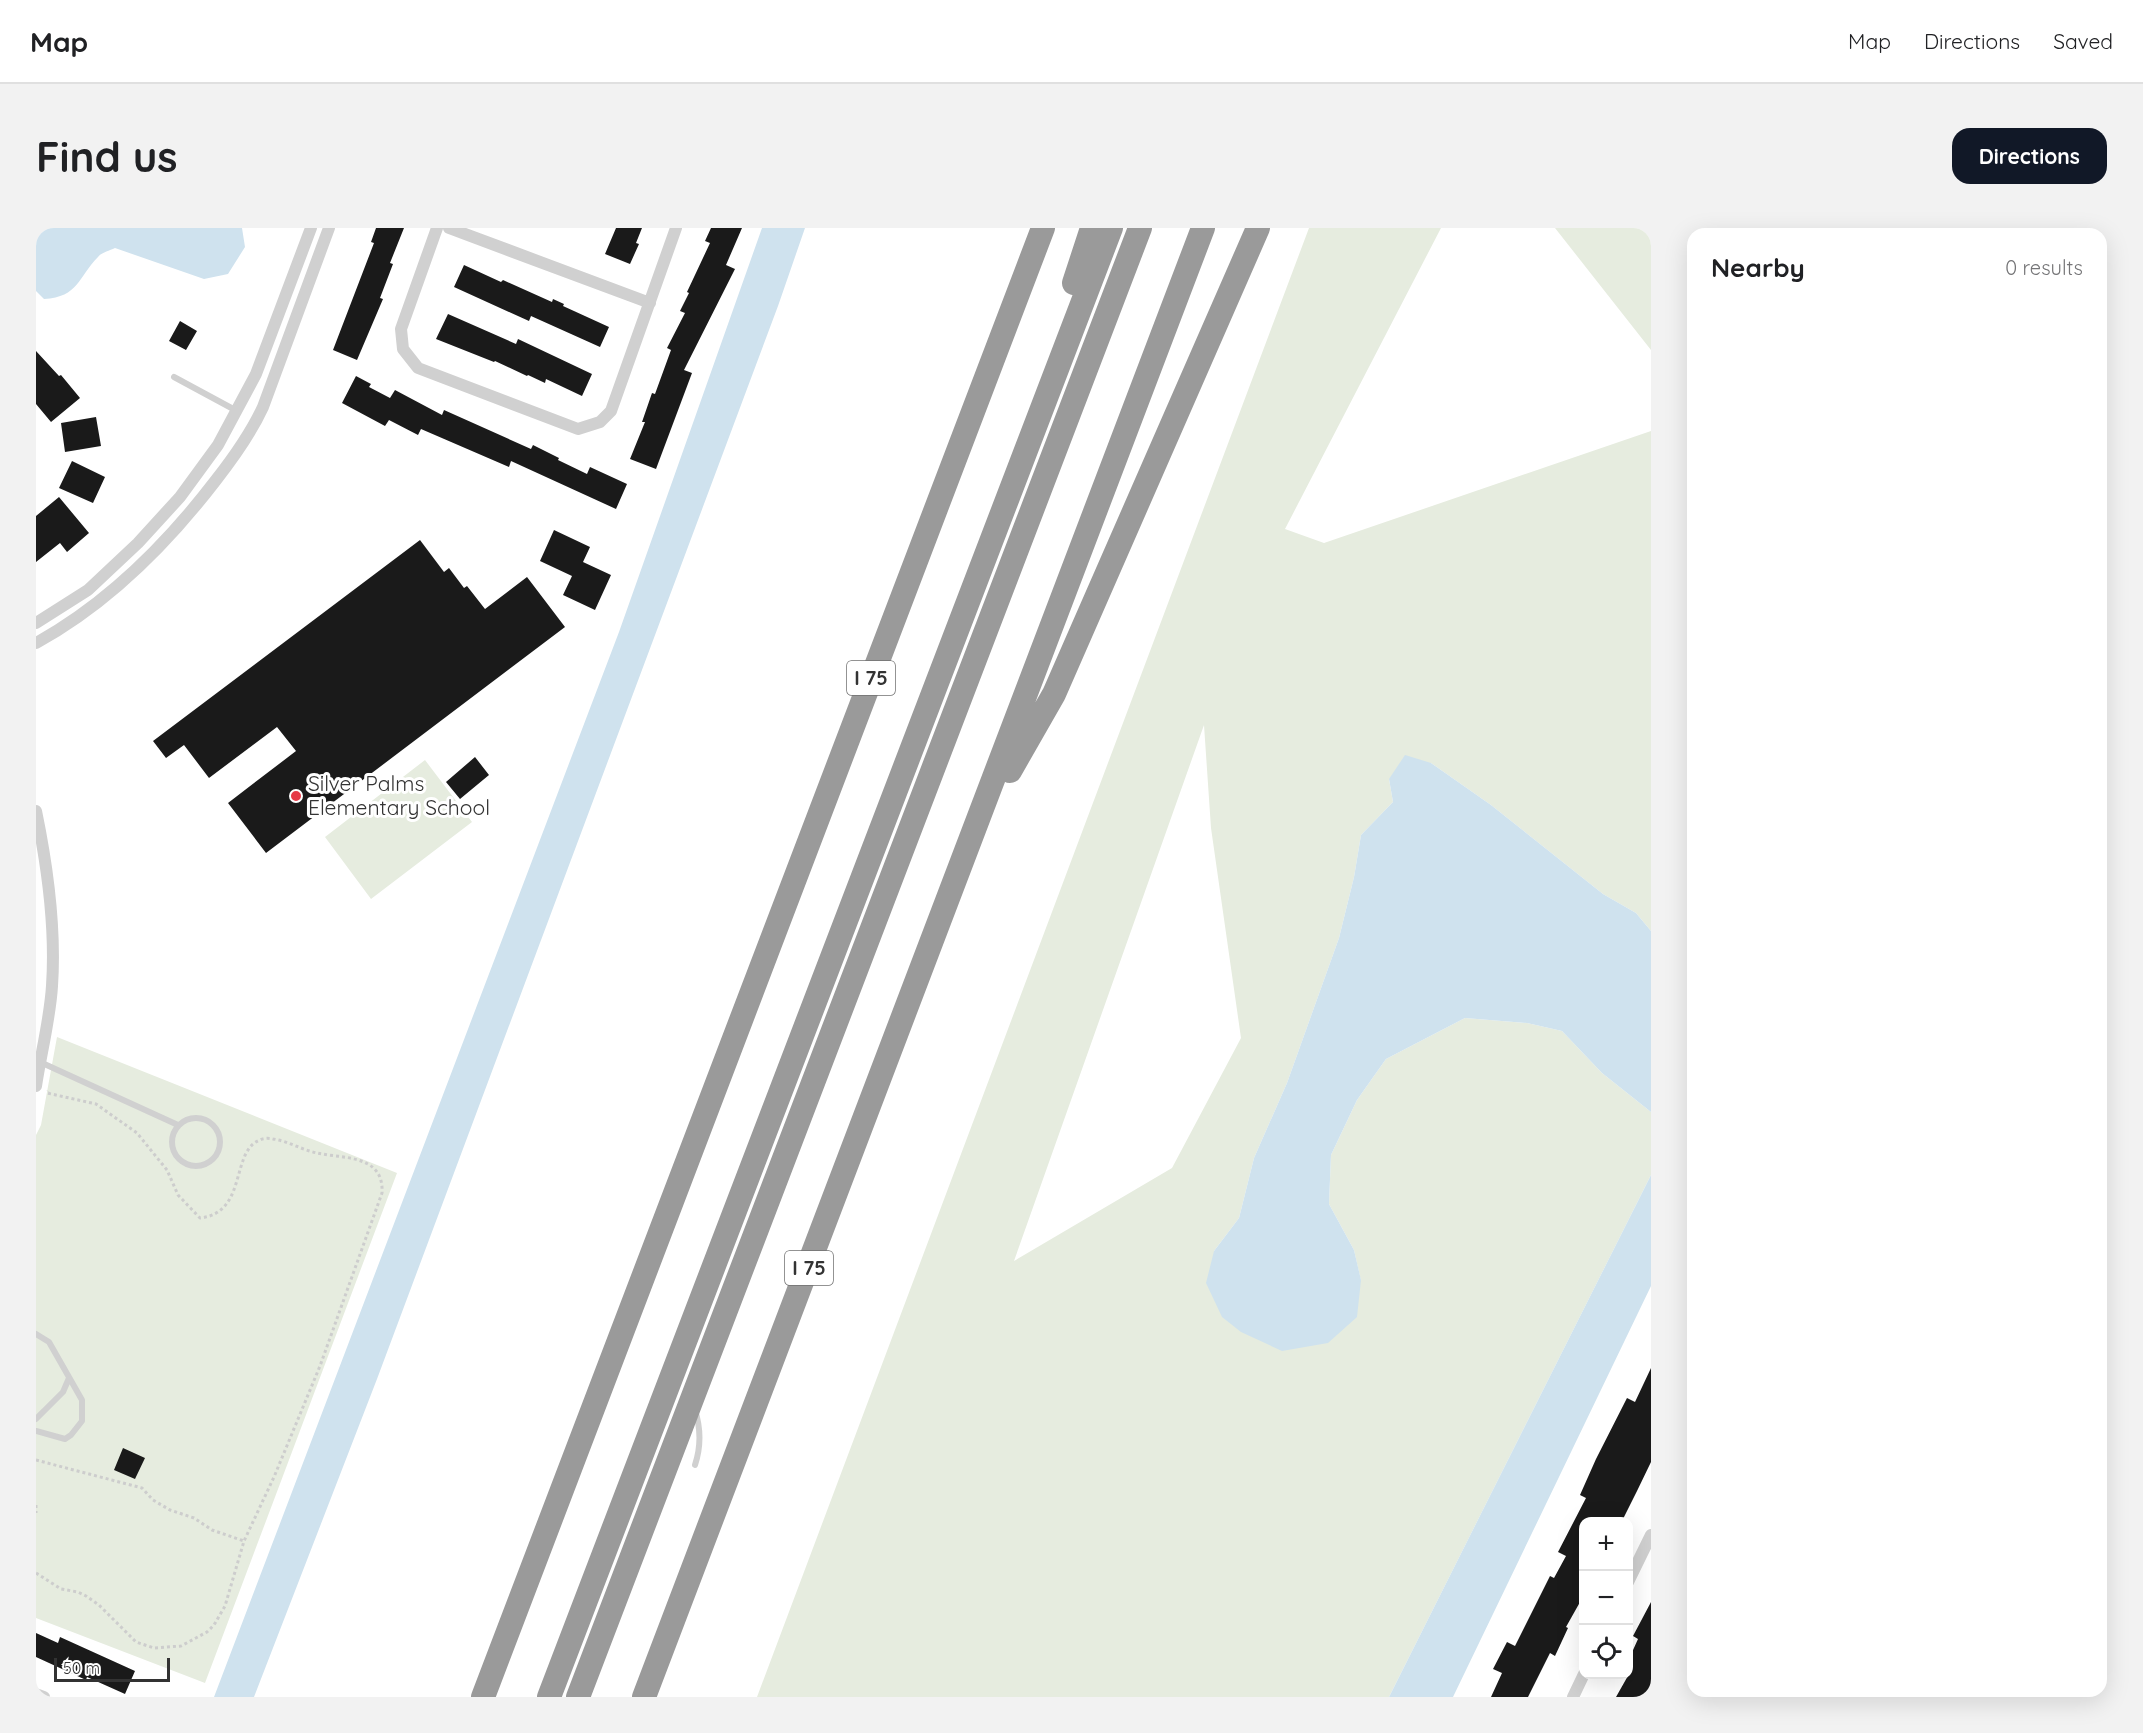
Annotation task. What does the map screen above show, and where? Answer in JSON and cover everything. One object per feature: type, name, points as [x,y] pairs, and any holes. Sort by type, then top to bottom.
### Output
[{"type":"highway","points":[[1006,325],[1036,228]]},
{"type":"highway","name":"I 75","points":[[483,1697],[1043,228]]},
{"type":"highway","points":[[986,555],[986,519],[1061,320],[1092,228]]},
{"type":"highway","points":[[549,1697],[1111,228]]},
{"type":"highway","points":[[578,1697],[1140,228]]},
{"type":"highway","name":"I 75","points":[[645,1697],[1203,228]]},
{"type":"highway","points":[[972,839],[1054,694],[1258,228]]},
{"type":"street","points":[[36,623],[88,590],[138,543],[180,497],[218,445],[256,374],[311,228]]},
{"type":"street","points":[[36,643],[89,608],[134,570],[194,509],[231,461],[255,426],[329,228]]},
{"type":"street","points":[[437,228],[401,329],[403,349],[418,368],[578,429],[600,422],[611,411],[676,228]]},
{"type":"street","points":[[449,228],[650,303]]},
{"type":"street","points":[[36,811],[45,852],[52,910],[52,986],[36,1086]]},
{"type":"street","points":[[1633,1573],[1651,1535]]},
{"type":"street","points":[[1573,1697],[1582,1679]]},
{"type":"street","points":[[36,1694],[44,1697]]},
{"type":"lane","points":[[174,377],[237,412]]},
{"type":"lane","points":[[40,1062],[178,1125]]},
{"type":"lane","points":[[196,1118],[213,1125],[219,1133],[220,1142],[219,1152],[213,1160],[196,1167],[186,1165],[179,1160],[173,1152],[171,1142],[178,1125],[196,1118]]},
{"type":"lane","points":[[36,1334],[49,1342],[82,1400],[82,1421],[71,1435],[65,1439],[36,1431]]},
{"type":"lane","points":[[36,1419],[63,1392],[69,1378]]},
{"type":"lane","points":[[692,1398],[699,1423],[700,1451],[695,1465]]},
{"type":"path","points":[[36,1573],[61,1590],[78,1592],[86,1596],[99,1605],[136,1642],[154,1648],[181,1646],[207,1632],[220,1617],[225,1606],[244,1541],[274,1478],[320,1366],[382,1193],[382,1178],[375,1168],[358,1160],[315,1152],[274,1138],[267,1138],[257,1140],[249,1147],[224,1209],[200,1218],[178,1195],[167,1170],[137,1133],[96,1104],[47,1093],[56,1070]]},
{"type":"path","points":[[36,1460],[142,1488],[153,1500],[170,1510],[194,1518],[212,1530],[244,1541]]},
{"type":"path","points":[[36,1505],[36,1513]]},
{"type":"shaded area","points":[[1309,228],[1441,228],[1285,529],[1324,543],[1651,431],[1651,931],[1636,913],[1603,894],[1491,805],[1431,763],[1389,779],[1393,802],[1361,835],[1354,877],[1339,938],[1287,1083],[1254,1158],[1239,1218],[1214,1251],[1361,1281],[1354,1250],[1329,1204],[1331,1155],[1357,1100],[1386,1059],[1465,1018],[1527,1023],[1562,1031],[1602,1073],[1651,1112],[1651,1175],[1389,1697],[757,1697]],"holes":[[[1204,725],[1211,828],[1241,1038],[1172,1168],[1014,1261]]]},
{"type":"shaded area","points":[[1555,228],[1651,228],[1651,350]]},
{"type":"shaded area","points":[[425,760],[472,822],[371,899],[325,837]]},
{"type":"shaded area","points":[[57,1037],[397,1173],[205,1683],[36,1618],[36,1135],[41,1125]]},
{"type":"water","points":[[36,228],[242,228],[245,247],[228,274],[204,279],[115,248],[100,255],[71,290],[56,297],[44,299],[36,291]]},
{"type":"water","points":[[762,228],[805,228],[778,306],[377,1379],[254,1697],[214,1697],[619,632]]},
{"type":"water","points":[[1405,755],[1431,763],[1491,805],[1603,894],[1636,913],[1651,931],[1651,1112],[1602,1073],[1562,1031],[1527,1023],[1465,1018],[1386,1059],[1357,1100],[1331,1155],[1329,1204],[1354,1250],[1361,1280],[1357,1317],[1328,1343],[1282,1351],[1241,1332],[1222,1317],[1206,1283],[1214,1251],[1239,1218],[1254,1158],[1287,1083],[1339,938],[1354,877],[1361,835],[1393,802],[1389,779]]},
{"type":"water","points":[[1651,1175],[1651,1286],[1453,1697],[1389,1697]]},
{"type":"building","points":[[376,228],[404,228],[390,263],[393,264],[380,298],[383,299],[357,360],[333,350],[374,243],[371,242]]},
{"type":"building","points":[[616,228],[642,228],[636,243],[639,244],[630,264],[605,254]]},
{"type":"building","points":[[711,228],[742,228],[726,265],[735,269],[684,370],[692,373],[656,469],[630,459],[645,422],[642,422],[652,393],[655,394],[671,350],[667,348],[685,313],[680,311],[689,293],[687,292],[710,243],[705,241]]},
{"type":"building","points":[[464,265],[552,302],[553,299],[609,327],[600,347],[531,316],[529,321],[454,287]]},
{"type":"building","points":[[448,314],[516,344],[518,339],[592,374],[582,396],[546,379],[545,383],[436,339]]},
{"type":"building","points":[[180,321],[197,331],[186,350],[169,341]]},
{"type":"building","points":[[36,351],[59,376],[61,375],[80,398],[51,422],[36,404]]},
{"type":"building","points":[[356,376],[371,384],[369,387],[390,398],[395,390],[442,415],[444,410],[531,449],[533,445],[587,474],[590,467],[627,484],[616,509],[511,461],[509,467],[421,429],[418,435],[389,420],[385,426],[342,403]]},
{"type":"building","points":[[96,417],[101,446],[65,452],[61,423]]},
{"type":"building","points":[[72,461],[105,477],[93,503],[59,488]]},
{"type":"building","points":[[59,497],[89,533],[67,552],[60,543],[36,562],[36,516]]},
{"type":"building","points":[[554,530],[590,547],[583,562],[611,575],[595,610],[563,595],[572,576],[540,561]]},
{"type":"building","points":[[420,540],[444,572],[449,568],[464,588],[467,586],[485,609],[527,577],[565,627],[266,853],[228,803],[296,751],[277,727],[209,778],[184,745],[166,758],[153,741]]},
{"type":"building","points":[[475,757],[489,775],[460,799],[446,782]]},
{"type":"building","points":[[1651,1368],[1651,1462],[1637,1491],[1624,1517],[1579,1517],[1579,1604],[1566,1627],[1568,1628],[1555,1656],[1550,1653],[1528,1697],[1491,1697],[1502,1673],[1493,1669],[1507,1642],[1515,1646],[1550,1576],[1554,1578],[1566,1556],[1558,1552],[1586,1498],[1580,1495],[1596,1459],[1627,1398],[1635,1402]]},
{"type":"building","points":[[123,1448],[145,1458],[135,1479],[114,1470]]},
{"type":"building","points":[[1651,1602],[1651,1689],[1647,1697],[1616,1697],[1626,1679],[1633,1679],[1633,1650],[1638,1639],[1633,1636]]},
{"type":"building","points":[[36,1633],[58,1643],[60,1637],[135,1671],[125,1694],[87,1677],[86,1680],[36,1657]]},
{"type":"place","name":"Silver Palms Elementary School","points":[[296,796]]}]
